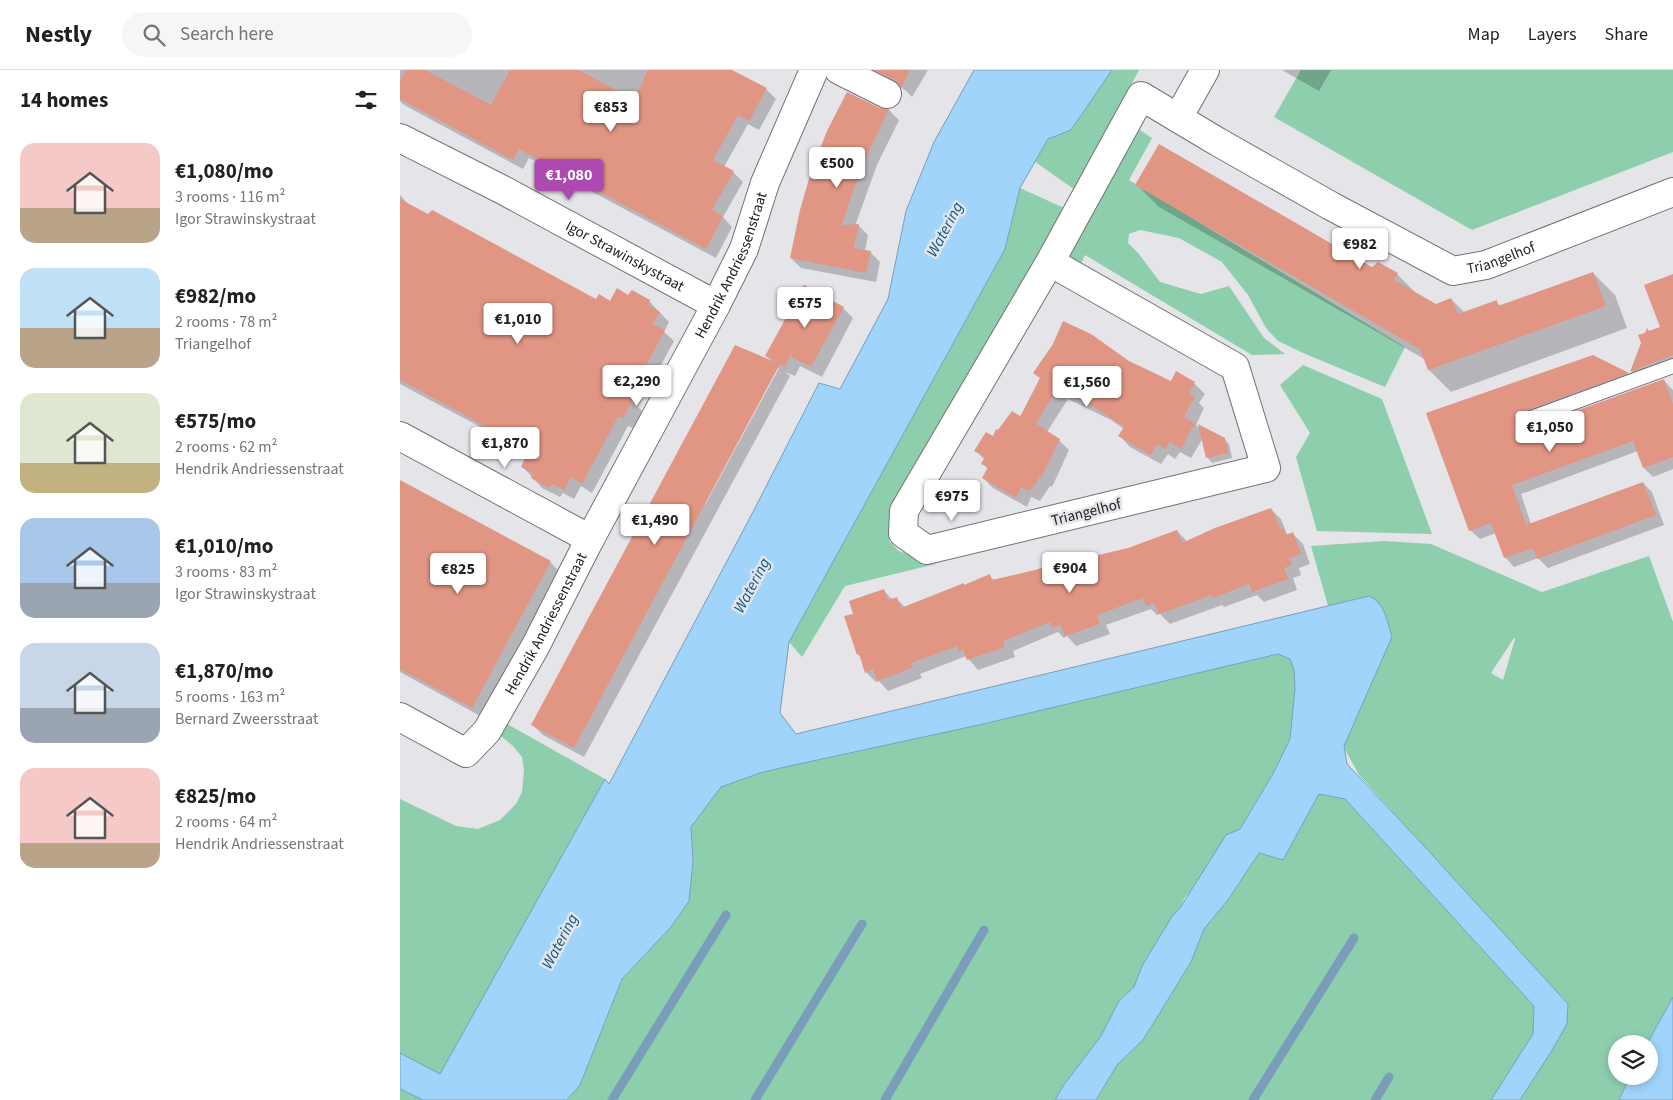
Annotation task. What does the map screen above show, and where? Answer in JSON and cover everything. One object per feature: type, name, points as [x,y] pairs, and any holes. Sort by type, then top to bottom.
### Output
[{"type":"street","name":"Hendrik Andriessenstraat","points":[[400,717],[466,753],[487,731],[535,647],[590,539],[716,305],[744,249],[765,183],[814,70]]},
{"type":"street","points":[[838,70],[887,94]]},
{"type":"street","points":[[1178,118],[1205,70]]},
{"type":"street","name":"Triangelhof","points":[[1050,262],[1235,367],[1266,468],[927,550],[903,533],[904,512],[1050,262],[1141,96],[1331,206],[1452,271],[1486,265],[1673,192]]},
{"type":"street","name":"Igor Strawinskystraat","points":[[400,138],[502,189],[716,305]]},
{"type":"street","points":[[400,436],[590,539]]},
{"type":"lane","points":[[1523,421],[1673,366]]},
{"type":"green space","points":[[1112,70],[1139,70],[1075,190],[1034,161],[1048,139],[1071,130]]},
{"type":"green space","points":[[1301,70],[1673,70],[1673,152],[1472,230],[1274,117]]},
{"type":"green space","points":[[1137,128],[1152,138],[1129,180],[1405,347],[1385,387],[1278,341],[1266,328],[1248,295],[1222,262],[1179,238],[1140,230],[1129,234],[1128,243],[1139,254],[1160,282],[1201,294],[1229,286],[1264,338],[1285,354],[1252,355],[1085,255],[1079,268],[1070,255]]},
{"type":"green space","points":[[1020,188],[1064,208],[890,512],[889,541],[899,551],[936,564],[845,586],[802,657],[789,642],[1005,249]]},
{"type":"green space","points":[[1303,365],[1382,399],[1432,534],[1317,531],[1296,457],[1310,433],[1280,385]]},
{"type":"green space","points":[[1384,541],[1431,544],[1542,592],[1649,556],[1673,622],[1673,997],[1652,1035],[1608,1035],[1608,1085],[1626,1085],[1619,1100],[1520,1100],[1568,1004],[1359,775],[1343,746],[1392,637],[1369,596],[1328,606],[1311,546]],"holes":[[[1514,638],[1515,639],[1503,680],[1491,673]]]},
{"type":"green space","points":[[1278,654],[1290,659],[1294,670],[1295,689],[1290,739],[1274,772],[1240,829],[1173,915],[1142,966],[1134,987],[1119,1001],[1101,1036],[1063,1086],[1055,1100],[567,1100],[580,1085],[622,979],[671,927],[689,901],[693,862],[691,827],[721,787],[760,773],[785,767],[979,725]]},
{"type":"green space","points":[[502,721],[605,779],[441,1073],[499,1100],[400,1100],[400,799],[456,826],[478,829],[500,820],[516,804],[522,792],[524,770],[522,757],[513,746],[496,732]]},
{"type":"green space","points":[[1319,794],[1345,799],[1534,1006],[1533,1034],[1491,1100],[1096,1100],[1117,1065],[1143,1040],[1191,962],[1204,929],[1228,900],[1259,853],[1283,860]]},
{"type":"water","name":"Watering","points":[[974,70],[1112,70],[1071,130],[1048,139],[1020,188],[1005,249],[789,642],[780,713],[796,734],[1369,596],[1379,603],[1382,608],[1392,637],[1344,746],[1347,764],[1568,1004],[1567,1024],[1520,1100],[1491,1100],[1533,1034],[1534,1006],[1345,799],[1319,794],[1283,860],[1259,853],[1228,900],[1204,929],[1191,962],[1143,1040],[1117,1065],[1096,1100],[1055,1100],[1063,1086],[1101,1036],[1119,1001],[1134,987],[1142,966],[1226,835],[1240,829],[1274,772],[1290,739],[1295,689],[1294,670],[1290,659],[1278,654],[979,725],[785,767],[760,773],[721,787],[691,827],[693,862],[689,901],[671,927],[622,979],[580,1085],[567,1100],[423,1100],[400,1089],[400,1053],[440,1074],[605,779],[609,784],[819,383],[840,389],[888,299],[906,211],[934,142]]},
{"type":"water","points":[[1673,997],[1673,1100],[1619,1100],[1626,1085],[1658,1085],[1658,1035],[1652,1035]]},
{"type":"building","points":[[406,70],[425,70],[491,105],[510,70],[579,70],[634,100],[648,70],[732,70],[767,88],[749,121],[738,115],[713,160],[734,171],[712,210],[723,216],[706,249],[519,149],[513,160],[400,99],[400,82]]},
{"type":"building","points":[[874,70],[910,70],[901,88],[894,80]]},
{"type":"building","points":[[847,92],[880,108],[889,109],[867,155],[842,225],[859,224],[854,248],[871,251],[866,273],[790,258],[800,210],[811,172],[827,131]]},
{"type":"building","points":[[1159,144],[1372,267],[1378,262],[1398,273],[1394,280],[1436,304],[1451,298],[1458,314],[1497,300],[1498,306],[1593,272],[1606,306],[1428,370],[1420,349],[1135,185]]},
{"type":"building","points":[[400,199],[428,214],[432,210],[596,299],[599,294],[610,301],[617,288],[628,295],[632,290],[650,300],[648,305],[660,312],[653,324],[665,330],[629,397],[633,400],[623,418],[618,417],[582,484],[571,477],[564,490],[553,484],[549,488],[531,478],[532,473],[521,467],[527,454],[516,448],[518,444],[400,380]]},
{"type":"building","points":[[1673,274],[1673,355],[1630,372],[1641,343],[1638,335],[1645,333],[1647,328],[1649,331],[1660,327],[1644,285]]},
{"type":"building","points":[[804,285],[844,307],[811,367],[790,356],[785,367],[765,356]]},
{"type":"building","points":[[1063,321],[1091,334],[1129,361],[1171,381],[1176,371],[1195,382],[1189,394],[1195,396],[1184,417],[1195,423],[1181,449],[1170,442],[1165,449],[1157,444],[1151,455],[1118,436],[1124,427],[1099,410],[1057,389],[1036,424],[1060,439],[1041,478],[1030,491],[1021,487],[1016,498],[982,478],[988,467],[981,464],[985,457],[974,451],[986,432],[993,436],[996,429],[998,430],[1012,411],[1021,415],[1040,378],[1033,373],[1053,344]]},
{"type":"building","points":[[735,345],[780,364],[574,748],[531,725]]},
{"type":"building","points":[[1593,355],[1629,373],[1520,413],[1515,419],[1517,427],[1526,429],[1664,379],[1673,404],[1673,457],[1643,468],[1633,441],[1512,485],[1526,525],[1643,482],[1656,515],[1537,559],[1533,548],[1504,558],[1491,523],[1469,531],[1426,413]]},
{"type":"building","points":[[1198,424],[1225,438],[1228,453],[1206,458]]},
{"type":"building","points":[[400,480],[551,561],[472,708],[400,669]]},
{"type":"building","points":[[1271,508],[1286,535],[1293,532],[1301,554],[1289,558],[1292,565],[1284,568],[1288,579],[1252,592],[1249,584],[1213,598],[1212,595],[1159,614],[1154,603],[1146,606],[1143,598],[1097,615],[1100,624],[1065,636],[1061,625],[1052,628],[1050,622],[1003,641],[1005,647],[967,660],[963,649],[959,651],[957,646],[911,663],[912,668],[877,681],[873,669],[865,673],[844,616],[853,614],[849,601],[884,589],[888,600],[897,597],[901,608],[990,574],[992,580],[1035,570],[1084,553],[1086,558],[1128,548],[1177,530],[1182,543],[1215,528]]},
{"type":"waterway","points":[[612,1100],[726,915]]},
{"type":"waterway","points":[[755,1100],[862,924]]},
{"type":"waterway","points":[[885,1100],[984,930]]},
{"type":"waterway","points":[[1253,1100],[1354,938]]},
{"type":"waterway","points":[[1375,1100],[1389,1077]]}]
